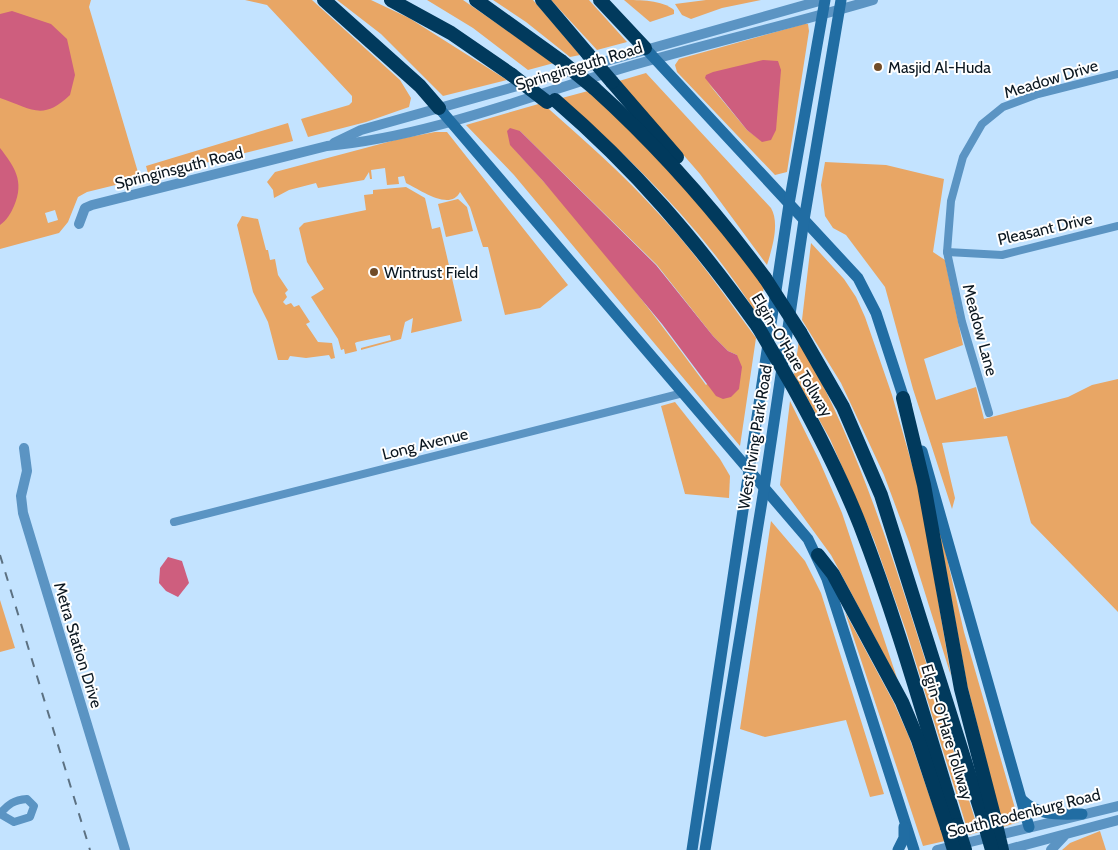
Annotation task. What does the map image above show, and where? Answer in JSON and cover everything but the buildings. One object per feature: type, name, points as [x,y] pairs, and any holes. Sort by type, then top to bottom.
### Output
[{"type":"highway","points":[[324,0],[420,86],[438,108]]},
{"type":"highway","points":[[391,0],[451,33],[516,74]]},
{"type":"highway","name":"Elgin-O'Hare Tollway","points":[[411,0],[462,31],[585,126],[628,166],[687,231],[758,327],[792,385],[838,475],[860,524],[893,621],[952,826],[965,850]]},
{"type":"highway","name":"Elgin-O'Hare Tollway","points":[[476,0],[561,61],[594,88],[651,142],[717,215],[765,278],[800,332],[843,407],[881,495],[988,817],[992,850]]},
{"type":"highway","points":[[542,0],[705,192],[717,215]]},
{"type":"highway","points":[[600,0],[650,54]]},
{"type":"highway","points":[[903,398],[924,484],[961,689],[988,817],[1002,850]]},
{"type":"highway","points":[[818,555],[834,574],[902,702],[952,826],[954,850]]},
{"type":"main road","name":"West Irving Park Road","points":[[692,850],[789,204],[824,0]]},
{"type":"main road","name":"West Irving Park Road","points":[[705,850],[764,488],[804,220],[840,5]]},
{"type":"main road","points":[[650,54],[804,220],[843,259],[858,278],[869,297],[903,398],[914,424],[1029,827]]},
{"type":"main road","points":[[438,108],[790,516],[818,555],[828,579],[914,850]]},
{"type":"main road","points":[[1022,800],[1030,808],[1051,815],[1082,814]]},
{"type":"main road","points":[[898,850],[904,838],[904,818]]},
{"type":"street","name":"Springinsguth Road","points":[[79,224],[85,208],[92,205],[327,146],[366,143],[449,122],[650,54],[824,0]]},
{"type":"street","name":"Springinsguth Road","points":[[327,146],[361,130],[438,108],[650,54],[821,15],[840,5],[873,0]]},
{"type":"street","name":"Meadow Drive","points":[[947,252],[951,201],[963,157],[982,124],[1003,107],[1038,94],[1118,74]]},
{"type":"street","name":"Pleasant Drive","points":[[947,252],[1002,255],[1118,226]]},
{"type":"street","name":"Meadow Lane","points":[[947,252],[962,322],[989,413]]},
{"type":"street","name":"Long Avenue","points":[[174,522],[683,393]]},
{"type":"street","name":"Metra Station Drive","points":[[24,448],[27,471],[20,503],[22,513],[124,850]]},
{"type":"street","name":"South Rodenburg Road","points":[[938,850],[1118,806]]},
{"type":"street","name":"South Rodenburg Road","points":[[1006,850],[1034,847],[1067,834],[1118,820]]},
{"type":"street","points":[[1029,827],[1034,847]]},
{"type":"street","points":[[1051,850],[1067,834]]},
{"type":"shaded area","points":[[0,0],[91,0],[89,7],[140,179],[87,192],[78,197],[68,222],[59,233],[0,249]],"holes":[[[55,210],[58,220],[48,223],[45,213]]]},
{"type":"shaded area","points":[[245,0],[312,0],[400,80],[411,98],[409,107],[366,122],[308,137],[301,119],[349,105],[352,102],[352,96],[267,5]]},
{"type":"shaded area","points":[[337,0],[371,0],[409,18],[507,80],[443,96],[381,34]]},
{"type":"shaded area","points":[[427,0],[463,0],[554,63],[528,70],[473,28]]},
{"type":"shaded area","points":[[493,0],[533,0],[580,55],[570,57],[526,22]]},
{"type":"shaded area","points":[[551,0],[589,0],[627,42],[597,50]]},
{"type":"shaded area","points":[[624,0],[657,2],[674,10],[674,14],[650,22]]},
{"type":"shaded area","points":[[706,0],[761,0],[722,8],[691,19],[682,15],[675,4]]},
{"type":"shaded area","points":[[12,11],[51,24],[67,39],[75,75],[70,95],[52,108],[44,110],[28,109],[0,98],[0,14]]},
{"type":"shaded area","points":[[808,24],[809,31],[787,172],[775,175],[677,72],[675,65],[679,59]],"holes":[[[708,83],[762,141],[747,130]]]},
{"type":"shaded area","points":[[763,60],[778,61],[781,70],[776,130],[771,140],[762,142],[747,130],[705,78],[706,75],[713,72]]},
{"type":"shaded area","points":[[646,73],[771,208],[774,214],[775,228],[767,265],[700,174],[619,81]]},
{"type":"shaded area","points":[[588,91],[635,135],[709,215],[764,286],[759,318],[716,257],[669,200],[617,148],[562,98]]},
{"type":"shaded area","points":[[542,103],[617,171],[685,243],[756,338],[740,446],[514,175],[466,125]],"holes":[[[520,131],[657,265],[713,336],[728,351],[737,355],[706,385],[614,265],[515,150]]]},
{"type":"shaded area","points":[[288,123],[293,141],[149,177],[146,166]]},
{"type":"shaded area","points":[[510,128],[520,131],[656,265],[713,336],[728,351],[737,355],[742,367],[739,389],[731,397],[723,399],[716,396],[662,324],[543,181],[510,145],[507,131]]},
{"type":"shaded area","points":[[435,132],[447,132],[568,285],[540,308],[505,315],[488,247],[483,247],[470,207],[460,192],[455,198],[442,200],[406,183],[404,176],[398,177],[399,184],[387,185],[385,168],[371,170],[372,179],[370,179],[369,172],[364,180],[318,188],[316,183],[289,190],[274,198],[273,190],[267,182],[275,172],[399,139]]},
{"type":"shaded area","points":[[0,148],[10,161],[16,174],[18,189],[12,211],[0,225]]},
{"type":"shaded area","points":[[825,162],[886,165],[944,179],[933,252],[945,260],[963,345],[924,359],[936,400],[976,387],[984,419],[1068,397],[1092,385],[1118,379],[1118,612],[1031,523],[1007,436],[942,443],[955,498],[952,509],[913,389],[885,287],[846,235],[833,228],[825,216],[821,185]]},
{"type":"shaded area","name":"Wintrust Field","points":[[406,187],[425,198],[432,229],[440,227],[462,321],[411,333],[413,318],[405,322],[401,339],[361,350],[361,348],[391,340],[390,335],[357,342],[355,343],[357,351],[345,354],[344,349],[341,350],[338,339],[311,297],[324,289],[307,262],[299,228],[304,223],[366,210],[364,195],[373,194],[373,190]]},
{"type":"shaded area","points":[[458,199],[467,207],[473,231],[446,237],[438,204]]},
{"type":"shaded area","points":[[242,216],[258,219],[270,260],[275,259],[278,275],[288,290],[285,293],[287,297],[283,302],[286,305],[291,303],[294,307],[299,305],[310,322],[306,324],[318,342],[332,343],[335,358],[331,359],[329,355],[306,358],[290,356],[288,360],[278,360],[268,322],[253,292],[237,225]]},
{"type":"shaded area","points":[[811,243],[844,279],[856,297],[865,317],[892,395],[919,489],[951,676],[909,542],[884,475],[841,383],[802,320]]},
{"type":"shaded area","points":[[799,340],[836,412],[866,484],[905,595],[979,832],[969,835],[906,631],[874,540],[830,439],[794,375]]},
{"type":"shaded area","points":[[790,401],[842,513],[898,681],[831,555],[780,485]]},
{"type":"shaded area","points":[[675,402],[720,459],[730,476],[729,498],[685,494],[661,406]]},
{"type":"shaded area","points":[[936,515],[964,632],[1019,822],[1003,827],[967,684]]},
{"type":"shaded area","points":[[771,521],[805,561],[821,593],[884,794],[870,797],[846,720],[765,737],[740,729]]},
{"type":"shaded area","points":[[168,557],[182,561],[189,583],[178,597],[166,591],[159,583],[160,568]]},
{"type":"shaded area","points":[[0,600],[15,648],[0,652]]},
{"type":"shaded area","points":[[845,612],[894,703],[909,737],[945,841],[923,846]]},
{"type":"shaded area","points":[[1100,831],[1106,850],[1062,850],[1070,843]]},
{"type":"railway","points":[[0,555],[90,850]]},
{"type":"place","name":"Masjid Al-Huda","points":[[878,67]]},
{"type":"place","name":"Wintrust Field","points":[[374,272]]}]
